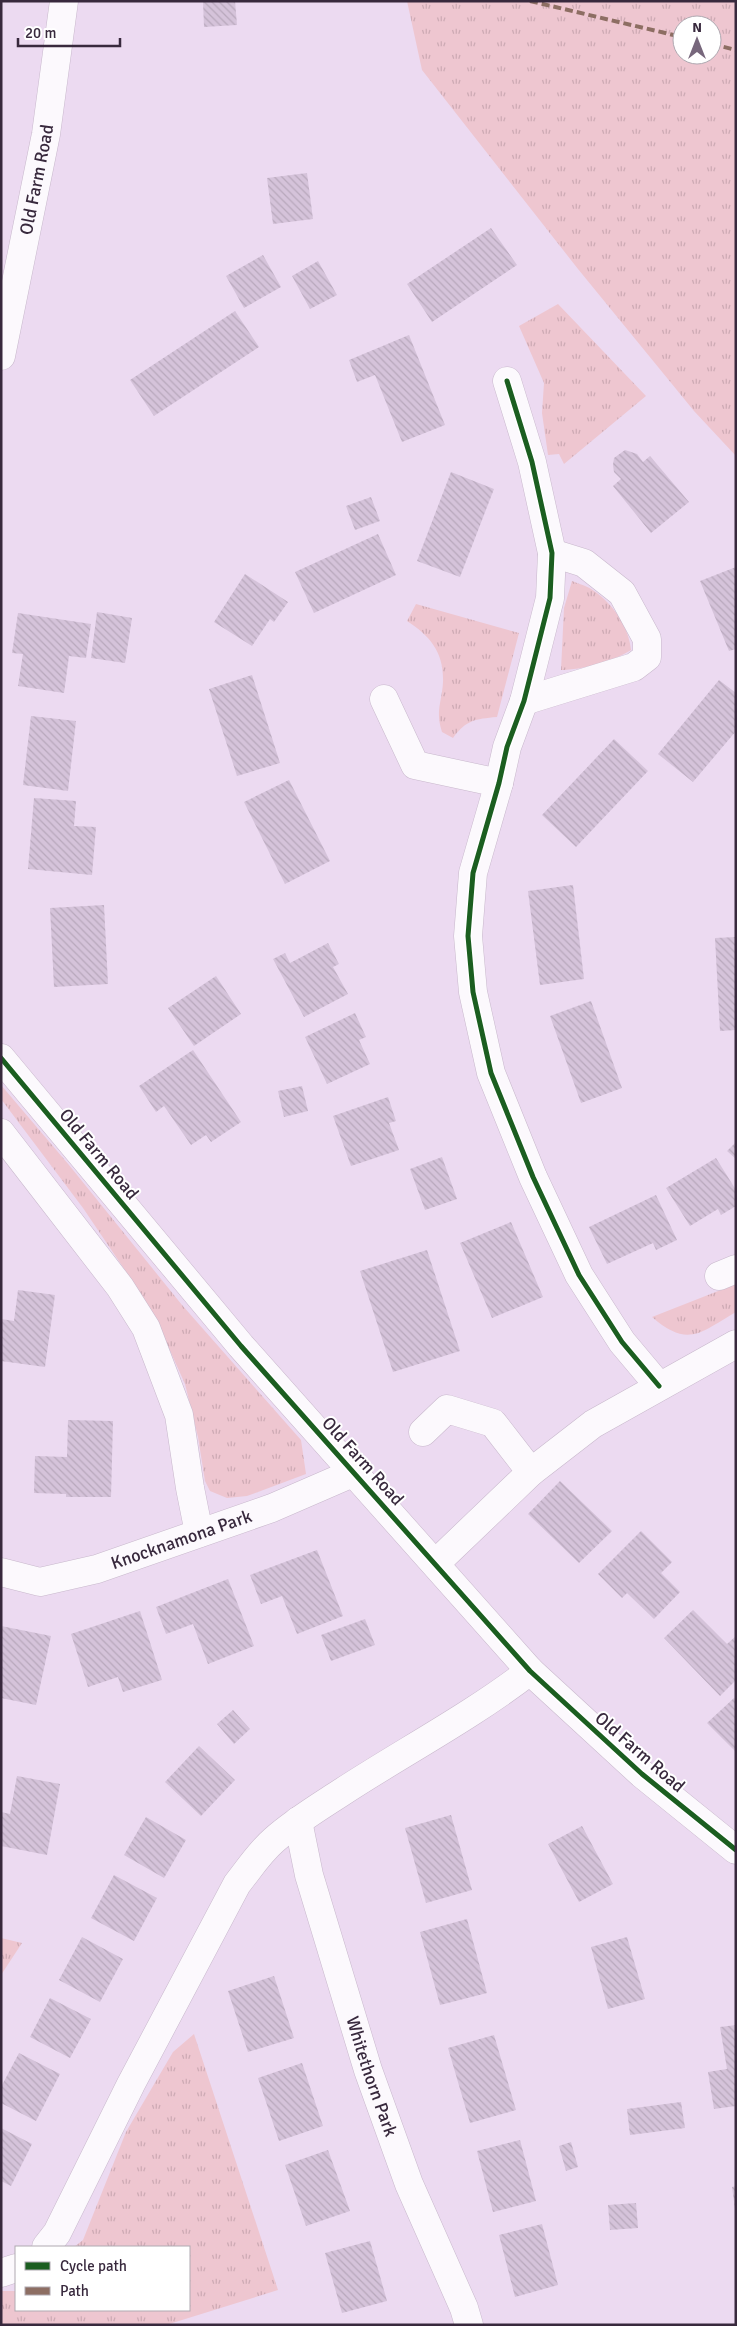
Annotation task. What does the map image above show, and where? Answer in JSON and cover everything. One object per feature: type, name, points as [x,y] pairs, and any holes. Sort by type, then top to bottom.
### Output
[{"type":"street","name":"Old Farm Road","points":[[1,356],[46,134],[64,1]]},
{"type":"street","points":[[507,381],[532,462],[552,553],[550,598],[524,701],[507,747],[499,783],[473,873],[468,936],[473,992],[492,1073],[533,1177],[579,1275],[622,1342],[659,1386]]},
{"type":"street","points":[[524,701],[634,667],[647,657],[647,639],[622,593],[584,563],[552,553]]},
{"type":"street","points":[[384,699],[415,765],[499,783]]},
{"type":"street","name":"Old Farm Road","points":[[1,1058],[241,1346],[436,1563],[530,1671],[642,1774],[736,1850]]},
{"type":"street","points":[[1,1133],[114,1280],[146,1328],[179,1415],[199,1533]]},
{"type":"street","points":[[436,1563],[531,1472],[593,1424],[736,1344]]},
{"type":"street","points":[[424,1432],[447,1409],[493,1423],[531,1472]]},
{"type":"street","name":"Knocknamona Park","points":[[1,1572],[40,1582],[97,1569],[272,1508],[355,1472]]},
{"type":"street","points":[[47,2246],[57,2232],[131,2084],[237,1884],[255,1860],[273,1840],[298,1821],[361,1780],[469,1715],[530,1671]]},
{"type":"street","name":"Whitethorn Park","points":[[298,1821],[309,1875],[368,2070],[409,2184],[464,2308],[469,2325]]},
{"type":"street","points":[[1,2273],[15,2268]]},
{"type":"green space","points":[[407,1],[736,1],[736,456],[694,411],[578,269],[422,70]]},
{"type":"green space","points":[[558,304],[646,396],[564,464],[559,454],[548,455],[542,413],[544,383],[519,326]]},
{"type":"green space","points":[[572,581],[592,589],[614,609],[627,633],[631,650],[616,658],[598,664],[561,670],[564,608]]},
{"type":"green space","points":[[416,604],[519,633],[497,717],[467,724],[453,738],[442,732],[439,712],[443,671],[438,653],[429,639],[407,621]]},
{"type":"green space","points":[[1,1085],[69,1165],[182,1305],[301,1440],[306,1474],[247,1496],[227,1498],[210,1491],[205,1481],[198,1437],[185,1384],[163,1335],[135,1285],[83,1208],[1,1099]]},
{"type":"green space","points":[[736,1284],[736,1312],[703,1331],[685,1335],[664,1327],[652,1317]]},
{"type":"green space","points":[[1,1938],[22,1943],[1,1975]]},
{"type":"green space","points":[[194,2034],[278,2290],[166,2325],[1,2325],[1,2291],[15,2291],[15,2311],[190,2311],[190,2246],[75,2246],[83,2240],[126,2132],[173,2052]]},
{"type":"building","points":[[203,1],[235,1],[237,25],[204,27]]},
{"type":"building","points":[[307,173],[313,219],[273,224],[267,178]]},
{"type":"building","points":[[491,228],[517,265],[432,322],[407,284]]},
{"type":"building","points":[[263,255],[281,287],[244,308],[226,276]]},
{"type":"building","points":[[318,261],[337,295],[310,309],[292,276]]},
{"type":"building","points":[[235,311],[259,347],[154,416],[130,380]]},
{"type":"building","points":[[409,335],[445,425],[402,442],[375,375],[357,382],[349,360]]},
{"type":"building","points":[[625,450],[637,454],[643,462],[650,456],[689,502],[651,533],[613,486],[621,479],[614,472],[614,458]]},
{"type":"building","points":[[451,472],[494,489],[460,577],[417,561]]},
{"type":"building","points":[[371,497],[380,521],[355,530],[346,506]]},
{"type":"building","points":[[378,534],[396,575],[314,613],[295,572]]},
{"type":"building","points":[[736,567],[736,649],[729,651],[700,581]]},
{"type":"building","points":[[245,574],[288,602],[274,622],[270,619],[252,646],[214,622]]},
{"type":"building","points":[[97,612],[132,618],[125,663],[91,658]]},
{"type":"building","points":[[18,613],[91,624],[86,658],[69,656],[64,693],[18,686],[23,654],[12,653]]},
{"type":"building","points":[[252,675],[280,763],[237,776],[209,689]]},
{"type":"building","points":[[719,680],[736,693],[736,731],[693,782],[658,754]]},
{"type":"building","points":[[31,716],[76,721],[68,791],[23,785]]},
{"type":"building","points":[[614,739],[648,771],[576,847],[542,815]]},
{"type":"building","points":[[289,780],[330,861],[285,884],[244,802]]},
{"type":"building","points":[[34,798],[76,801],[74,826],[96,827],[92,875],[28,869]]},
{"type":"building","points":[[573,885],[584,979],[540,985],[528,891]]},
{"type":"building","points":[[104,905],[108,984],[54,987],[50,908]]},
{"type":"building","points":[[736,937],[736,1030],[720,1031],[715,938]]},
{"type":"building","points":[[328,943],[339,964],[333,967],[348,994],[304,1017],[273,959],[285,953],[290,963]]},
{"type":"building","points":[[216,976],[241,1014],[194,1046],[168,1008]]},
{"type":"building","points":[[591,1001],[622,1088],[581,1103],[550,1016]]},
{"type":"building","points":[[355,1013],[366,1037],[359,1040],[370,1064],[327,1084],[305,1037]]},
{"type":"building","points":[[193,1050],[241,1122],[211,1142],[206,1135],[191,1145],[164,1106],[156,1112],[139,1086]]},
{"type":"building","points":[[302,1086],[308,1111],[284,1117],[278,1091]]},
{"type":"building","points":[[388,1097],[396,1121],[389,1123],[399,1150],[351,1166],[333,1116]]},
{"type":"building","points":[[736,1142],[736,1159],[727,1151]]},
{"type":"building","points":[[442,1157],[457,1199],[425,1210],[410,1169]]},
{"type":"building","points":[[716,1158],[736,1190],[736,1206],[721,1215],[718,1209],[690,1226],[666,1188]]},
{"type":"building","points":[[656,1195],[677,1240],[656,1250],[653,1243],[607,1264],[589,1227]]},
{"type":"building","points":[[511,1222],[543,1297],[492,1318],[460,1243]]},
{"type":"building","points":[[427,1250],[460,1351],[393,1372],[360,1271]]},
{"type":"building","points":[[18,1290],[55,1295],[45,1367],[1,1361],[1,1319],[14,1321]]},
{"type":"building","points":[[68,1420],[113,1421],[111,1497],[66,1497],[66,1494],[34,1493],[35,1456],[67,1457]]},
{"type":"building","points":[[560,1481],[612,1531],[579,1563],[528,1514]]},
{"type":"building","points":[[641,1531],[672,1562],[661,1573],[680,1592],[654,1619],[627,1593],[622,1598],[598,1574]]},
{"type":"building","points":[[317,1550],[343,1616],[297,1634],[282,1596],[261,1604],[250,1575]]},
{"type":"building","points":[[228,1579],[254,1646],[208,1664],[193,1624],[166,1634],[156,1607]]},
{"type":"building","points":[[693,1610],[727,1644],[736,1636],[736,1680],[720,1696],[664,1638]]},
{"type":"building","points":[[140,1611],[162,1680],[123,1692],[118,1677],[88,1687],[71,1634]]},
{"type":"building","points":[[365,1619],[375,1645],[331,1661],[321,1635]]},
{"type":"building","points":[[1,1626],[51,1636],[36,1705],[1,1698]]},
{"type":"building","points":[[734,1698],[736,1700],[736,1752],[707,1723]]},
{"type":"building","points":[[233,1710],[250,1729],[234,1744],[217,1724]]},
{"type":"building","points":[[199,1746],[235,1780],[201,1816],[165,1782]]},
{"type":"building","points":[[17,1776],[60,1784],[47,1855],[1,1846],[1,1812],[10,1814]]},
{"type":"building","points":[[451,1815],[472,1890],[426,1903],[405,1828]]},
{"type":"building","points":[[146,1817],[186,1840],[164,1878],[124,1855]]},
{"type":"building","points":[[582,1826],[613,1884],[579,1902],[548,1844]]},
{"type":"building","points":[[114,1875],[157,1898],[134,1941],[91,1918]]},
{"type":"building","points":[[467,1919],[487,1993],[440,2005],[420,1932]]},
{"type":"building","points":[[82,1937],[123,1959],[100,2002],[59,1980]]},
{"type":"building","points":[[627,1937],[645,1999],[608,2009],[591,1947]]},
{"type":"building","points":[[274,1976],[294,2038],[248,2052],[228,1991]]},
{"type":"building","points":[[50,1998],[91,2019],[70,2058],[30,2037]]},
{"type":"building","points":[[736,2025],[736,2106],[714,2109],[708,2072],[727,2069],[720,2027]]},
{"type":"building","points":[[494,2035],[516,2110],[470,2123],[448,2048]]},
{"type":"building","points":[[19,2053],[60,2074],[36,2121],[1,2103],[1,2087]]},
{"type":"building","points":[[302,2063],[323,2126],[279,2141],[258,2078]]},
{"type":"building","points":[[681,2102],[685,2128],[630,2135],[627,2109]]},
{"type":"building","points":[[1,2128],[32,2144],[11,2186],[1,2181]]},
{"type":"building","points":[[520,2140],[536,2201],[493,2212],[477,2151]]},
{"type":"building","points":[[571,2142],[578,2167],[566,2171],[559,2146]]},
{"type":"building","points":[[328,2150],[350,2211],[306,2226],[285,2165]]},
{"type":"building","points":[[736,2186],[736,2209],[735,2209],[732,2187]]},
{"type":"building","points":[[636,2203],[638,2228],[610,2230],[608,2205]]},
{"type":"building","points":[[542,2224],[558,2285],[515,2297],[499,2235]]},
{"type":"building","points":[[370,2241],[387,2301],[342,2313],[325,2253]]},
{"type":"marked path","points":[[530,1],[672,35]]},
{"type":"marked path","points":[[722,46],[736,50]]},
{"type":"cycle path","points":[[507,381],[532,462],[552,553],[550,598],[524,701],[507,747],[499,783],[473,873],[468,936],[473,992],[491,1073],[533,1177],[579,1275],[622,1342],[659,1386]]},
{"type":"cycle path","points":[[1,1058],[241,1346],[530,1671],[642,1774],[736,1850]]}]
